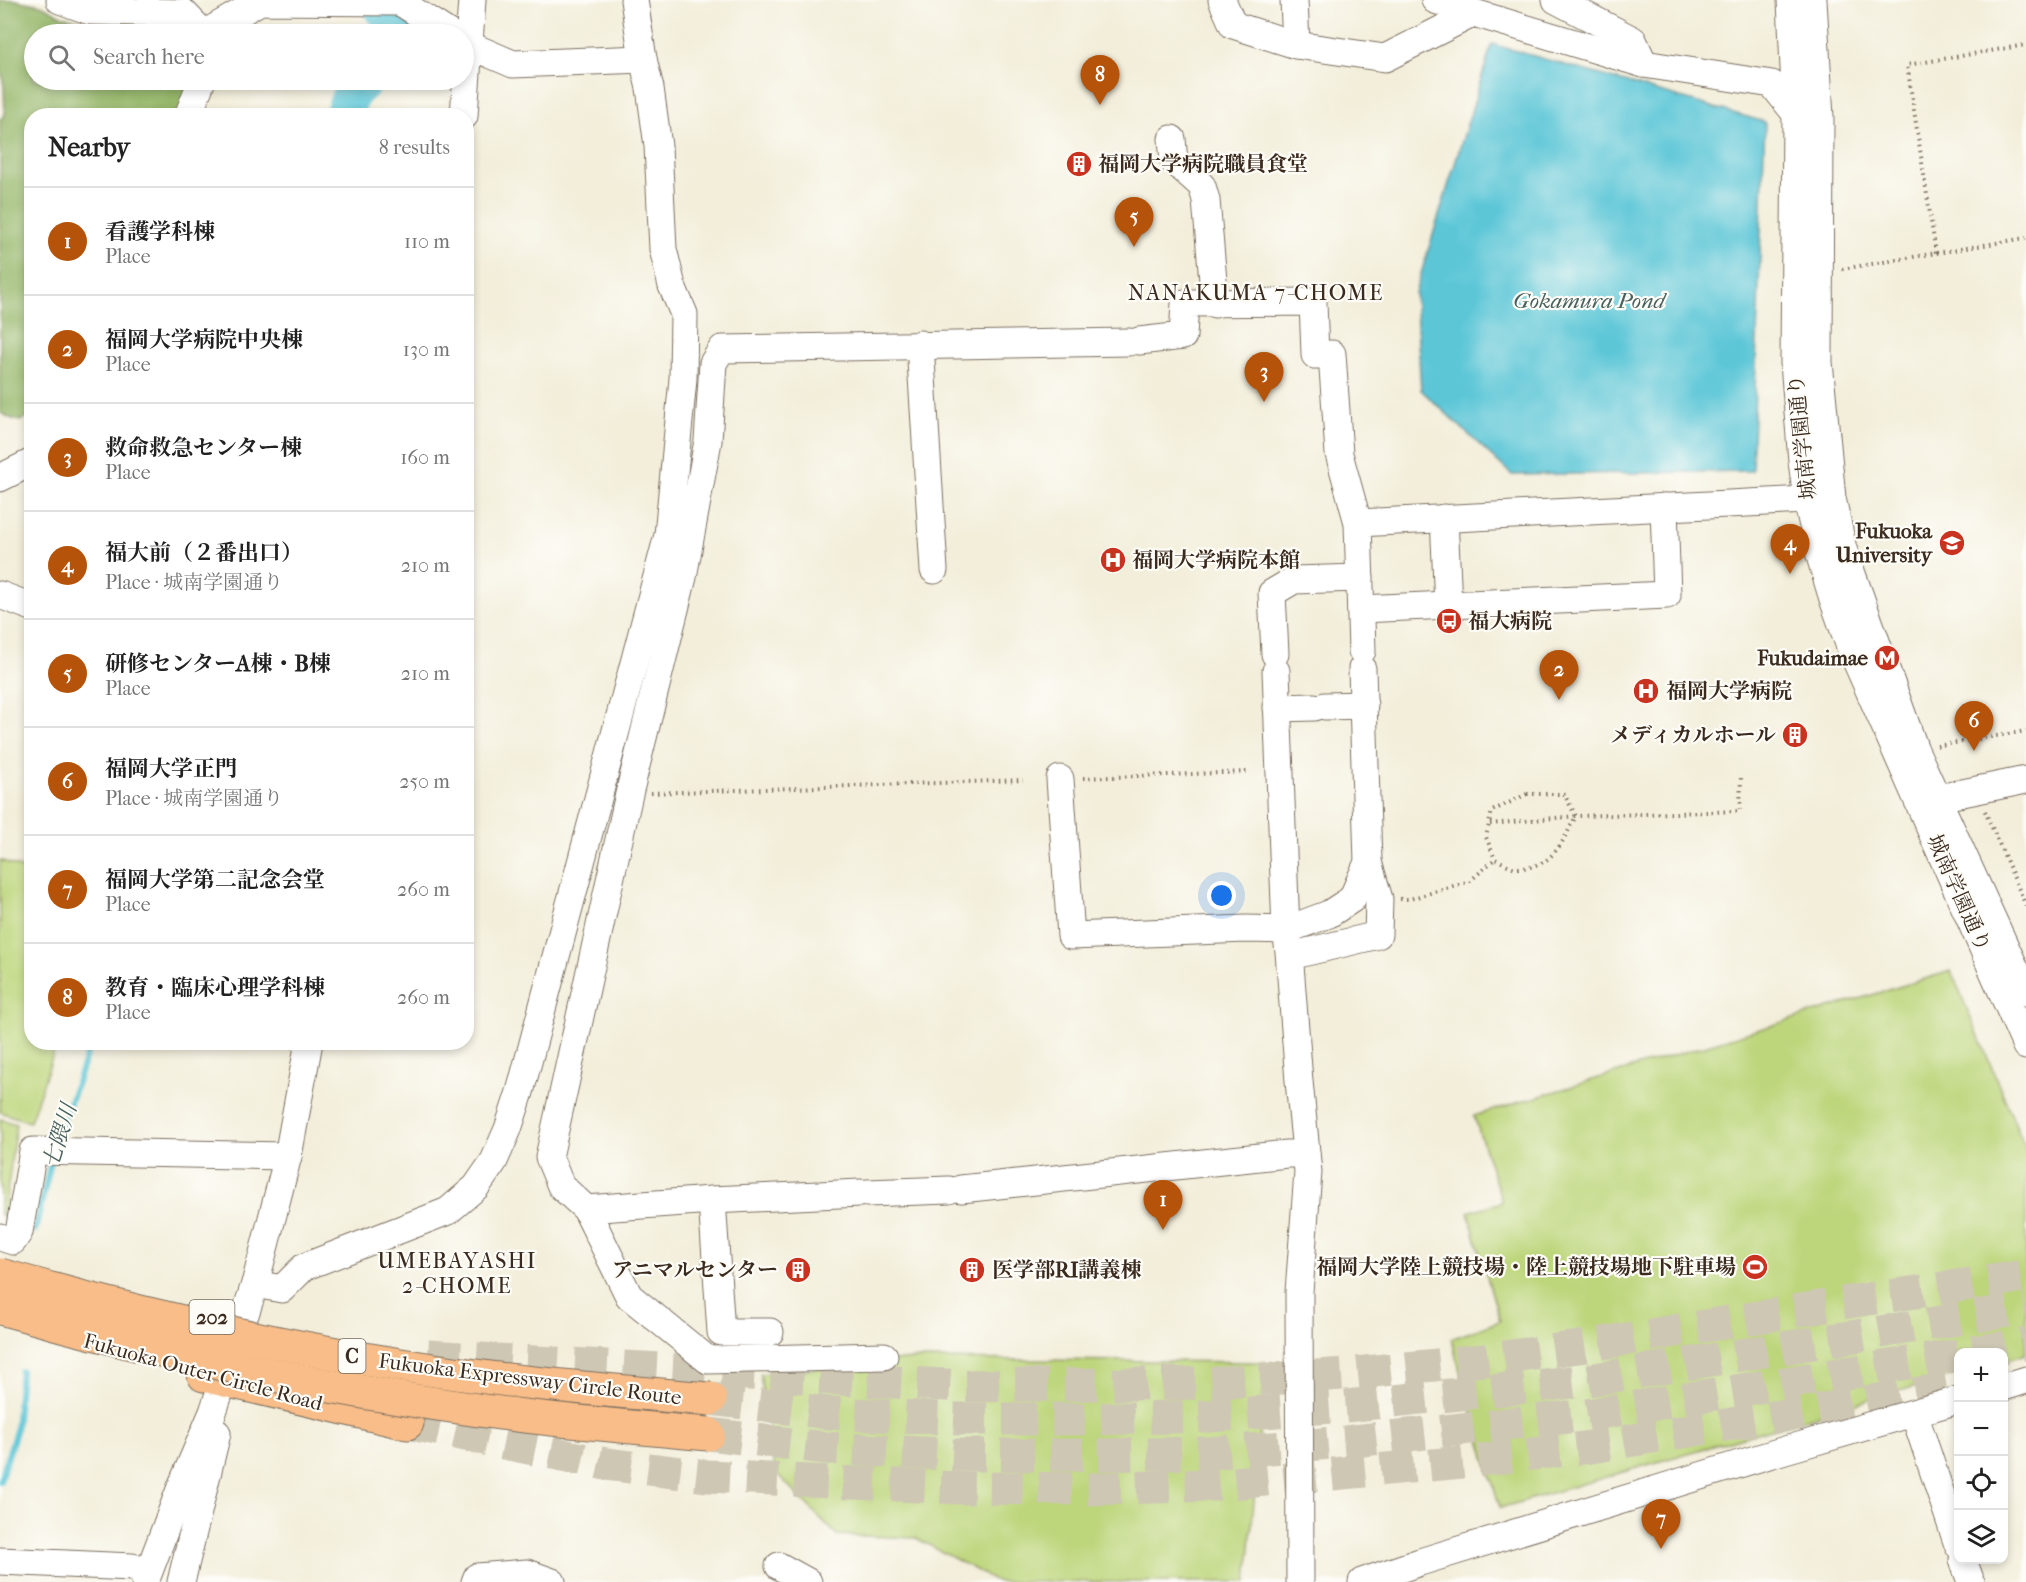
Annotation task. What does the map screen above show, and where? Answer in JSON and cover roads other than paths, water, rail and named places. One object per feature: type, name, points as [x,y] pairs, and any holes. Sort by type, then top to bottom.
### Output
[{"type":"highway","name":"202","points":[[0,1260],[127,1303],[428,1356]]},
{"type":"highway","points":[[0,1260],[190,1324]]},
{"type":"highway","name":"Fukuoka Expressway Circle Route","points":[[0,1275],[190,1324],[355,1357],[483,1377],[710,1400]]},
{"type":"highway","name":"Fukuoka Expressway Circle Route","points":[[0,1308],[184,1357],[327,1385],[478,1410],[708,1434]]},
{"type":"highway","name":"Fukuoka Outer Circle Road","points":[[0,1318],[223,1381],[406,1423]]},
{"type":"street","points":[[60,0],[90,11],[183,6],[196,24]]},
{"type":"street","points":[[466,24],[472,0]]},
{"type":"street","points":[[255,1284],[282,1289],[304,1267],[448,1211],[476,1187],[494,1161],[508,1129],[520,1092],[668,535],[683,379],[684,314],[672,286],[663,249],[658,146],[634,0]]},
{"type":"street","points":[[1222,0],[1233,25],[1296,45],[1385,58],[1474,13]]},
{"type":"street","points":[[1294,0],[1296,45]]},
{"type":"street","points":[[1435,0],[1644,64],[1772,84],[1796,114]]},
{"type":"street","points":[[1556,0],[1633,40],[1644,64]]},
{"type":"street","name":"城南学園通り","points":[[1791,0],[1796,114],[1794,363],[1802,461],[1843,549],[1915,750],[2026,992]]},
{"type":"street","name":"城南学園通り","points":[[1813,0],[1820,117],[1820,556],[1851,647],[2026,1047]]},
{"type":"street","points":[[221,24],[260,1],[398,1],[433,24]]},
{"type":"street","points":[[474,48],[513,64],[643,59]]},
{"type":"street","points":[[191,108],[198,90]]},
{"type":"street","points":[[463,90],[464,108]]},
{"type":"street","points":[[1172,138],[1174,161],[1202,186],[1206,200],[1215,304]]},
{"type":"street","points":[[884,1356],[708,1360],[629,1296],[586,1209],[561,1186],[549,1156],[629,794],[683,577],[708,441],[713,363],[722,349],[1134,342],[1182,336],[1185,303],[1313,302],[1315,355],[1332,354],[1339,454],[1358,523],[1368,862],[1379,899],[1378,935],[1288,943],[1246,929],[1071,936],[1060,779]]},
{"type":"street","points":[[920,344],[934,570]]},
{"type":"street","points":[[0,478],[24,466]]},
{"type":"street","points":[[1358,523],[1820,499]]},
{"type":"street","points":[[1361,609],[1667,594],[1664,507]]},
{"type":"street","points":[[1444,518],[1448,605]]},
{"type":"street","points":[[1300,1582],[1299,1292],[1308,1172],[1288,943],[1272,593],[1294,580],[1360,578]]},
{"type":"street","points":[[0,595],[24,604]]},
{"type":"street","points":[[1277,708],[1364,705]]},
{"type":"street","points":[[1942,809],[2026,780]]},
{"type":"street","points":[[1288,943],[1352,899],[1368,862]]},
{"type":"street","points":[[0,1561],[132,1567],[147,1577],[223,1381],[255,1284],[288,1156],[308,1050]]},
{"type":"street","points":[[0,1237],[13,1241],[19,1232],[33,1151],[288,1156]]},
{"type":"street","points":[[586,1209],[712,1200],[955,1190],[1287,1154],[1306,1154]]},
{"type":"street","points":[[712,1200],[721,1332],[770,1332]]},
{"type":"street","points":[[2008,1386],[2026,1380]]},
{"type":"street","points":[[181,1582],[221,1414],[223,1381]]},
{"type":"street","points":[[1362,1582],[1420,1572],[1954,1401]]},
{"type":"street","points":[[1914,1413],[1954,1530]]},
{"type":"street","points":[[1964,1564],[1971,1582]]},
{"type":"street","points":[[779,1566],[808,1582]]},
{"type":"street","points":[[475,1582],[477,1577],[527,1573],[552,1582]]},
{"type":"water","name":"Gokamura Pond","points":[[1492,44],[1765,122],[1752,471],[1512,475],[1421,390],[1415,293]]},
{"type":"waterway","name":"七隈川","points":[[376,0],[396,24]]},
{"type":"waterway","name":"七隈川","points":[[346,108],[354,90]]},
{"type":"waterway","name":"七隈川","points":[[55,1145],[88,1050]]},
{"type":"waterway","name":"七隈川","points":[[35,1230],[52,1158]]},
{"type":"waterway","name":"七隈川","points":[[0,1481],[16,1431],[21,1371]]},
{"type":"tunnel","points":[[428,1356],[962,1386],[1209,1383],[1344,1374],[1476,1361],[1579,1347],[1855,1301],[2026,1276]]},
{"type":"tunnel","points":[[710,1399],[829,1413],[961,1419],[1210,1416],[1346,1406],[1583,1381],[2026,1308]]},
{"type":"tunnel","points":[[2000,1348],[2026,1344]]},
{"type":"tunnel","points":[[708,1434],[826,1448],[959,1455],[1210,1453],[1345,1442],[1587,1415],[1954,1356]]},
{"type":"tunnel","points":[[407,1423],[606,1464],[707,1476],[959,1488],[1092,1489],[1211,1485],[1464,1462],[1591,1447],[1954,1388]]},
{"type":"place","name":"教育・臨床心理学科棟","points":[[1100,105]]},
{"type":"place","name":"福岡大学病院職員食堂","points":[[1079,164]]},
{"type":"place","name":"研修センターA棟・B棟","points":[[1134,247]]},
{"type":"place","name":"救命救急センター棟","points":[[1264,402]]},
{"type":"place","name":"Fukuoka University","points":[[1952,543]]},
{"type":"place","name":"福岡大学病院本館","points":[[1113,560]]},
{"type":"place","name":"福大前（２番出口）","points":[[1790,574]]},
{"type":"place","name":"福大病院","points":[[1449,621]]},
{"type":"place","name":"Fukudaimae","points":[[1887,658]]},
{"type":"place","name":"福岡大学病院","points":[[1646,691]]},
{"type":"place","name":"福岡大学病院中央棟","points":[[1559,700]]},
{"type":"place","name":"メディカルホール","points":[[1795,735]]},
{"type":"place","name":"福岡大学正門","points":[[1974,751]]},
{"type":"place","name":"看護学科棟","points":[[1163,1230]]},
{"type":"place","name":"福岡大学陸上競技場・陸上競技場地下駐車場","points":[[1755,1267]]},
{"type":"place","name":"アニマルセンター","points":[[798,1270]]},
{"type":"place","name":"医学部RI講義棟","points":[[972,1270]]},
{"type":"place","name":"福岡大学第二記念会堂","points":[[1661,1549]]},
{"type":"district","name":"NANAKUMA 7-CHOME","points":[[1256,293]]},
{"type":"district","name":"UMEBAYASHI 2-CHOME","points":[[457,1274]]}]
